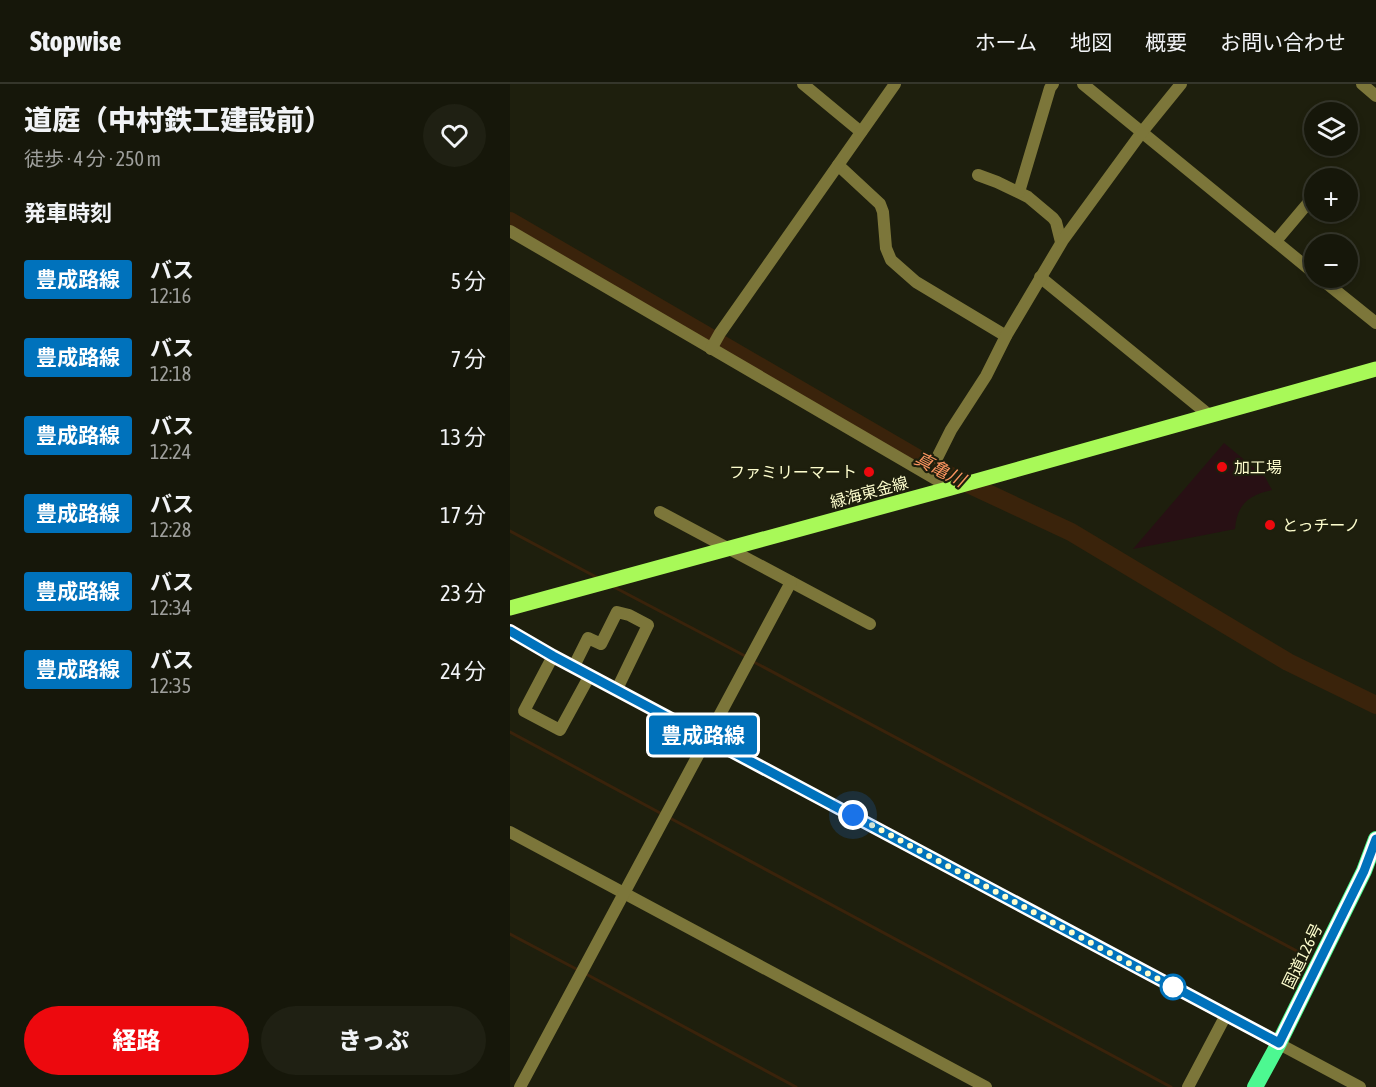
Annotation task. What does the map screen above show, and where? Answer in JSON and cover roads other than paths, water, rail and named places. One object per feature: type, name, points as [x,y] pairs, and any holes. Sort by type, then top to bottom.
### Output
[{"type":"highway","name":"国道126号","points":[[1255,1087],[1364,871],[1376,839]]},
{"type":"main road","name":"緑海東金線","points":[[510,608],[1376,369]]},
{"type":"street","points":[[803,84],[861,132]]},
{"type":"street","points":[[711,349],[895,84]]},
{"type":"street","points":[[1019,192],[1053,84]]},
{"type":"street","points":[[1083,84],[1304,265]]},
{"type":"street","points":[[936,458],[986,376],[1006,336],[1061,242],[1142,132],[1181,84]]},
{"type":"street","points":[[1362,84],[1376,96]]},
{"type":"street","points":[[838,165],[880,204],[884,212],[886,248],[891,260],[915,282],[1006,336]]},
{"type":"street","points":[[978,175],[1028,197],[1056,222],[1061,242]]},
{"type":"street","points":[[1276,241],[1304,208]]},
{"type":"street","points":[[510,231],[951,488]]},
{"type":"street","points":[[1040,277],[1209,415]]},
{"type":"street","points":[[1332,288],[1376,323]]},
{"type":"street","points":[[660,512],[870,624]]},
{"type":"street","points":[[520,1087],[791,582]]},
{"type":"street","points":[[574,666],[588,638],[601,644],[617,612],[629,615],[648,625],[617,689]]},
{"type":"street","points":[[510,631],[1360,1087]]},
{"type":"street","points":[[553,656],[524,711],[560,730],[590,675]]},
{"type":"street","points":[[510,832],[986,1087]]},
{"type":"street","points":[[1188,1087],[1227,1015]]},
{"type":"waterway","name":"真亀川","points":[[510,221],[936,469],[1071,532],[1288,662],[1376,705]]},
{"type":"waterway","points":[[510,531],[598,578]]},
{"type":"waterway","points":[[612,586],[747,657]]},
{"type":"waterway","points":[[752,661],[1308,957]]},
{"type":"waterway","points":[[510,732],[662,814]]},
{"type":"waterway","points":[[668,817],[1171,1087]]},
{"type":"waterway","points":[[510,934],[580,971]]},
{"type":"waterway","points":[[586,974],[796,1087]]},
{"type":"place","name":"加工場","points":[[1222,467]]},
{"type":"place","name":"ファミリーマート","points":[[869,472]]},
{"type":"place","name":"とっチーノ","points":[[1270,525]]}]
